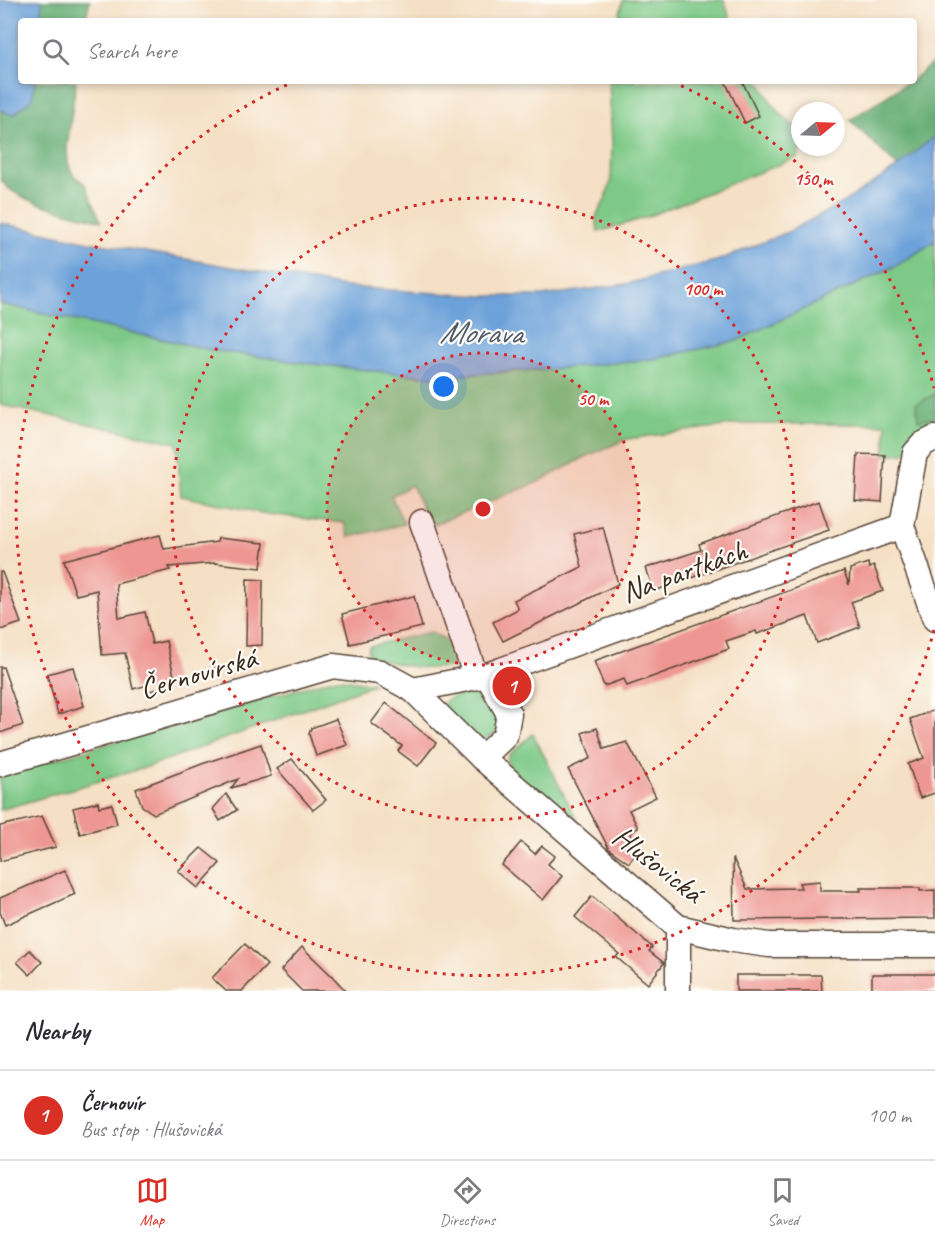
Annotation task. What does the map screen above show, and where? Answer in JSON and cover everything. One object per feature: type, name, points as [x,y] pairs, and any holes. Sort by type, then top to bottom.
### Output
[{"type":"street","points":[[935,438],[923,444],[915,453],[902,525],[935,619]]},
{"type":"street","points":[[422,522],[481,676],[509,714],[505,736],[482,758]]},
{"type":"street","name":"Na partkách","points":[[413,690],[481,676],[902,525]]},
{"type":"street","name":"Černovírská","points":[[0,764],[333,666],[380,672],[413,690]]},
{"type":"street","name":"Hlušovická","points":[[413,690],[482,758],[678,927],[733,940],[769,945],[935,945]]},
{"type":"street","points":[[678,927],[678,991]]},
{"type":"green space","points":[[42,0],[90,0],[86,18],[40,18]]},
{"type":"green space","points":[[623,0],[724,0],[730,18],[619,18]]},
{"type":"green space","points":[[935,61],[935,136],[898,167],[850,120],[905,84],[917,84],[917,76]]},
{"type":"green space","points":[[34,84],[76,84],[67,148],[68,163],[73,175],[85,184],[101,221],[31,201],[7,187],[1,179],[0,110],[14,115],[32,98]]},
{"type":"green space","points":[[609,84],[761,84],[781,114],[791,123],[791,156],[798,157],[644,218],[598,232],[596,217],[611,181]]},
{"type":"green space","points":[[935,241],[935,431],[905,453],[885,455],[886,424],[739,424],[627,439],[587,456],[538,482],[430,526],[412,485],[391,496],[404,524],[349,537],[344,523],[267,514],[181,496],[177,443],[0,405],[0,304],[212,350],[305,363],[432,377],[551,369],[653,359],[736,341],[897,265]]},
{"type":"green space","points":[[935,394],[935,418],[918,420],[916,404]]},
{"type":"green space","points":[[431,632],[453,644],[460,665],[426,668],[370,657],[369,646]]},
{"type":"green space","points":[[336,678],[374,684],[147,767],[0,810],[0,775]]},
{"type":"green space","points":[[464,694],[481,695],[497,707],[499,730],[484,740],[473,737],[445,712],[444,703],[452,697]]},
{"type":"green space","points":[[533,734],[584,834],[514,773],[508,763],[508,756]]},
{"type":"water","points":[[0,0],[42,0],[40,18],[18,18],[18,84],[34,84],[33,98],[13,115],[0,110]]},
{"type":"water","name":"Morava","points":[[935,136],[935,241],[897,265],[736,341],[653,359],[432,377],[212,350],[0,304],[0,223],[90,242],[346,287],[482,296],[542,296],[626,284],[719,260],[788,232],[844,202],[898,167]]},
{"type":"building","points":[[726,84],[743,84],[759,116],[745,123]]},
{"type":"building","points":[[858,454],[885,455],[882,502],[855,500]]},
{"type":"building","points":[[819,501],[829,530],[654,591],[646,568],[701,550],[699,544]]},
{"type":"building","points":[[603,527],[618,584],[503,641],[493,622],[518,609],[514,600],[582,567],[574,534]]},
{"type":"building","points":[[160,535],[164,549],[217,542],[218,538],[264,543],[261,568],[215,563],[169,567],[170,570],[116,584],[119,618],[145,612],[152,644],[166,641],[175,680],[164,682],[162,688],[150,691],[144,686],[133,689],[125,653],[102,655],[97,590],[76,595],[64,560]]},
{"type":"building","points":[[868,563],[869,568],[874,566],[883,591],[851,602],[860,627],[817,643],[807,616],[757,634],[756,631],[726,641],[729,649],[627,686],[624,679],[604,686],[594,661],[844,571],[849,585],[850,569]]},
{"type":"building","points":[[0,572],[2,572],[21,623],[0,630]]},
{"type":"building","points":[[247,579],[263,580],[262,645],[246,646]]},
{"type":"building","points":[[414,596],[422,627],[350,644],[342,614]]},
{"type":"building","points":[[0,667],[3,667],[23,725],[0,733]]},
{"type":"building","points":[[73,667],[84,706],[58,714],[47,674]]},
{"type":"building","points":[[386,703],[436,743],[418,766],[398,751],[402,746],[371,723]]},
{"type":"building","points":[[935,710],[935,793],[920,798],[908,764],[924,758],[910,719]]},
{"type":"building","points":[[336,719],[347,745],[316,756],[309,734],[311,728]]},
{"type":"building","points":[[597,728],[604,749],[627,742],[656,797],[629,810],[638,828],[630,833],[637,851],[629,863],[609,849],[568,769],[591,758],[582,733]]},
{"type":"building","points":[[261,744],[271,776],[231,788],[238,779],[154,814],[142,806],[136,789]]},
{"type":"building","points":[[292,759],[326,800],[313,810],[277,769]]},
{"type":"building","points":[[226,794],[237,810],[220,821],[213,809]]},
{"type":"building","points":[[98,802],[99,807],[112,804],[117,824],[80,834],[73,808]]},
{"type":"building","points":[[42,816],[56,847],[0,861],[0,826]]},
{"type":"building","points":[[521,842],[535,854],[542,846],[555,856],[548,864],[562,876],[543,900],[502,865]]},
{"type":"building","points":[[201,848],[220,863],[198,888],[178,871]]},
{"type":"building","points":[[733,858],[747,889],[801,888],[799,883],[820,881],[820,891],[861,891],[860,888],[935,890],[935,918],[734,920]]},
{"type":"building","points":[[65,870],[75,894],[5,925],[0,912],[0,898]]},
{"type":"building","points":[[592,896],[652,947],[649,951],[664,963],[648,984],[616,957],[619,954],[575,917]]},
{"type":"building","points":[[245,944],[267,965],[242,991],[226,991],[212,978]]},
{"type":"building","points":[[302,947],[346,991],[302,991],[281,970]]},
{"type":"building","points":[[30,950],[42,962],[30,975],[17,962]]},
{"type":"building","points":[[872,974],[935,974],[935,991],[872,991]]},
{"type":"building","points":[[736,975],[821,975],[822,991],[736,991]]},
{"type":"place","name":"Černovír","points":[[512,686]]}]
